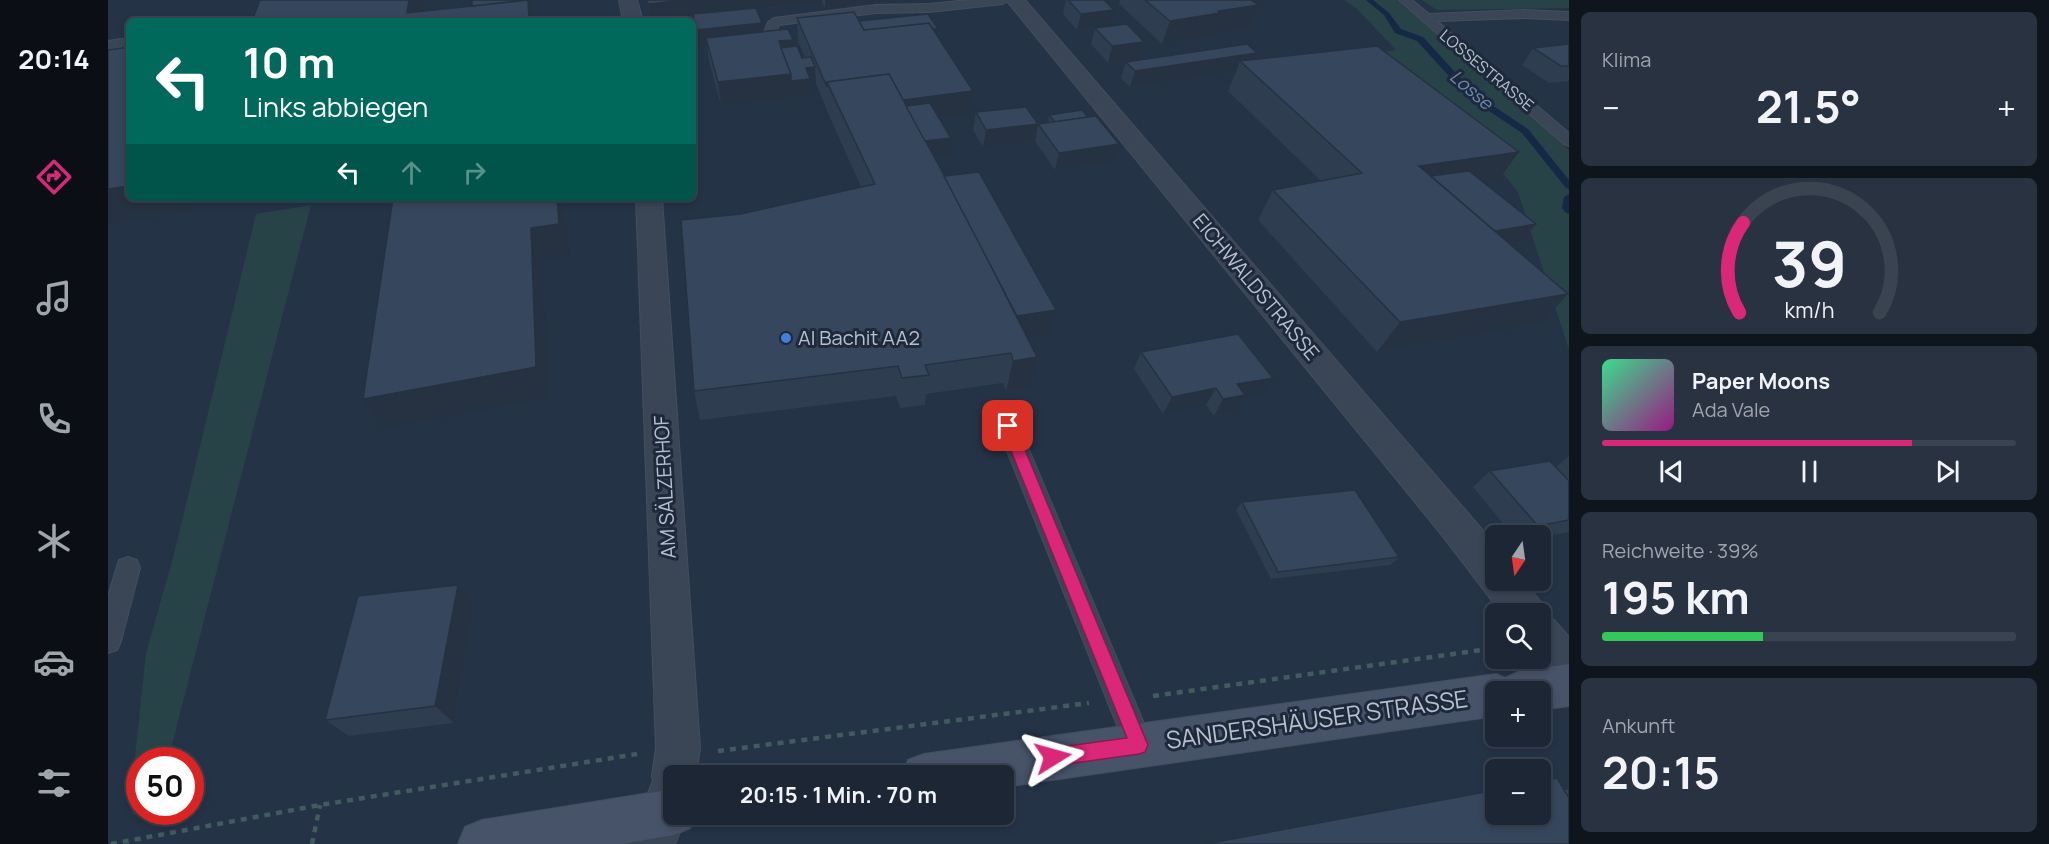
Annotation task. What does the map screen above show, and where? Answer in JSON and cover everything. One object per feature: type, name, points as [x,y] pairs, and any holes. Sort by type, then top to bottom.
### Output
[{"type":"main road","points":[[1551,688],[1569,685]]},
{"type":"main road","name":"SANDERSHÄUSER STRASSE","points":[[1000,765],[1485,697]]},
{"type":"main road","points":[[482,844],[663,797]]},
{"type":"street","points":[[628,0],[632,18]]},
{"type":"street","name":"EICHWALDSTRASSE","points":[[1015,0],[1485,561]]},
{"type":"street","name":"AM SÄLZERHOF","points":[[649,201],[668,765]]},
{"type":"street","points":[[1508,591],[1518,603]]},
{"type":"street","points":[[1551,647],[1569,669]]},
{"type":"lane","points":[[765,45],[774,22],[876,9],[929,8],[1003,0]]},
{"type":"lane","name":"LOSSESTRASSE","points":[[1405,0],[1569,141]]},
{"type":"lane","points":[[1426,18],[1524,14],[1569,16]]},
{"type":"lane","points":[[108,45],[126,42]]},
{"type":"lane","points":[[1008,426],[1139,745]]},
{"type":"lane","points":[[108,641],[128,568]]},
{"type":"path","points":[[702,765],[716,752]]},
{"type":"path","points":[[111,844],[320,805],[663,795]]},
{"type":"path","points":[[312,844],[320,805]]},
{"type":"green space","points":[[1344,0],[1397,0],[1521,105],[1569,150],[1569,350],[1518,192],[1485,151],[1345,58],[1396,50],[1357,9]]},
{"type":"green space","points":[[1422,0],[1569,0],[1569,8],[1437,10]]},
{"type":"green space","points":[[311,205],[171,747],[136,747],[146,653],[173,558],[256,214]]},
{"type":"building","points":[[260,0],[409,0],[407,13],[528,0],[529,18],[253,18]]},
{"type":"building","points":[[472,0],[525,0],[472,6]]},
{"type":"building","points":[[647,0],[688,0],[648,4]]},
{"type":"building","points":[[1068,0],[1104,0],[1114,10],[1081,14]]},
{"type":"building","points":[[1145,0],[1251,0],[1259,5],[1170,21]]},
{"type":"building","points":[[756,8],[762,23],[696,30],[696,18],[693,14]]},
{"type":"building","points":[[854,12],[864,30],[929,23],[973,91],[903,100],[889,74],[827,82],[827,87],[797,18]]},
{"type":"building","points":[[928,14],[938,29],[933,29],[929,23],[864,30],[859,21]]},
{"type":"building","points":[[1127,24],[1144,42],[1112,46],[1095,28]]},
{"type":"building","points":[[788,29],[793,40],[779,41],[791,74],[718,82],[706,38]]},
{"type":"building","points":[[1247,44],[1257,53],[1135,71],[1126,62]]},
{"type":"building","points":[[1569,44],[1569,66],[1561,66],[1533,48]]},
{"type":"building","points":[[797,46],[802,58],[811,57],[815,67],[806,68],[810,79],[791,81],[791,74],[781,48]]},
{"type":"building","points":[[1377,46],[1519,152],[1419,166],[1568,294],[1400,322],[1273,190],[1362,173],[1240,61]]},
{"type":"building","points":[[126,47],[126,186],[108,189],[108,50]]},
{"type":"building","points":[[889,74],[956,197],[1037,357],[1013,361],[1011,353],[925,365],[929,375],[902,378],[898,366],[694,391],[681,220],[741,214],[875,184],[827,82]]},
{"type":"building","points":[[930,103],[951,138],[925,141],[906,106]]},
{"type":"building","points":[[1026,107],[1038,124],[986,130],[976,112]]},
{"type":"building","points":[[1082,110],[1088,117],[1055,122],[1049,115]]},
{"type":"building","points":[[1096,116],[1119,144],[1059,153],[1038,124]]},
{"type":"building","points":[[1469,171],[1536,224],[1495,231],[1431,176]]},
{"type":"building","points":[[979,172],[1056,310],[1017,316],[944,176]]},
{"type":"building","points":[[393,201],[557,201],[559,224],[531,228],[536,367],[363,399]]},
{"type":"building","points":[[1238,334],[1273,378],[1237,384],[1245,395],[1223,399],[1216,388],[1172,397],[1141,352]]},
{"type":"building","points":[[1550,461],[1569,481],[1569,520],[1537,525],[1490,471]]},
{"type":"building","points":[[1355,490],[1399,557],[1278,572],[1242,502]]},
{"type":"building","points":[[458,585],[435,706],[325,720],[358,596]]},
{"type":"building","points":[[1557,778],[1569,798],[1569,844],[1206,844],[1485,792],[1485,825],[1551,825],[1551,779]]},
{"type":"waterway","name":"Losse","points":[[1369,0],[1387,14],[1398,31],[1420,39],[1471,95],[1525,131],[1569,186]]},
{"type":"waterway","name":"Losse","points":[[1569,197],[1567,208],[1569,211]]},
{"type":"place","name":"Al Bachit AA2","points":[[786,338]]},
{"type":"route","points":[[1008,426],[1139,745],[1053,757]]}]
